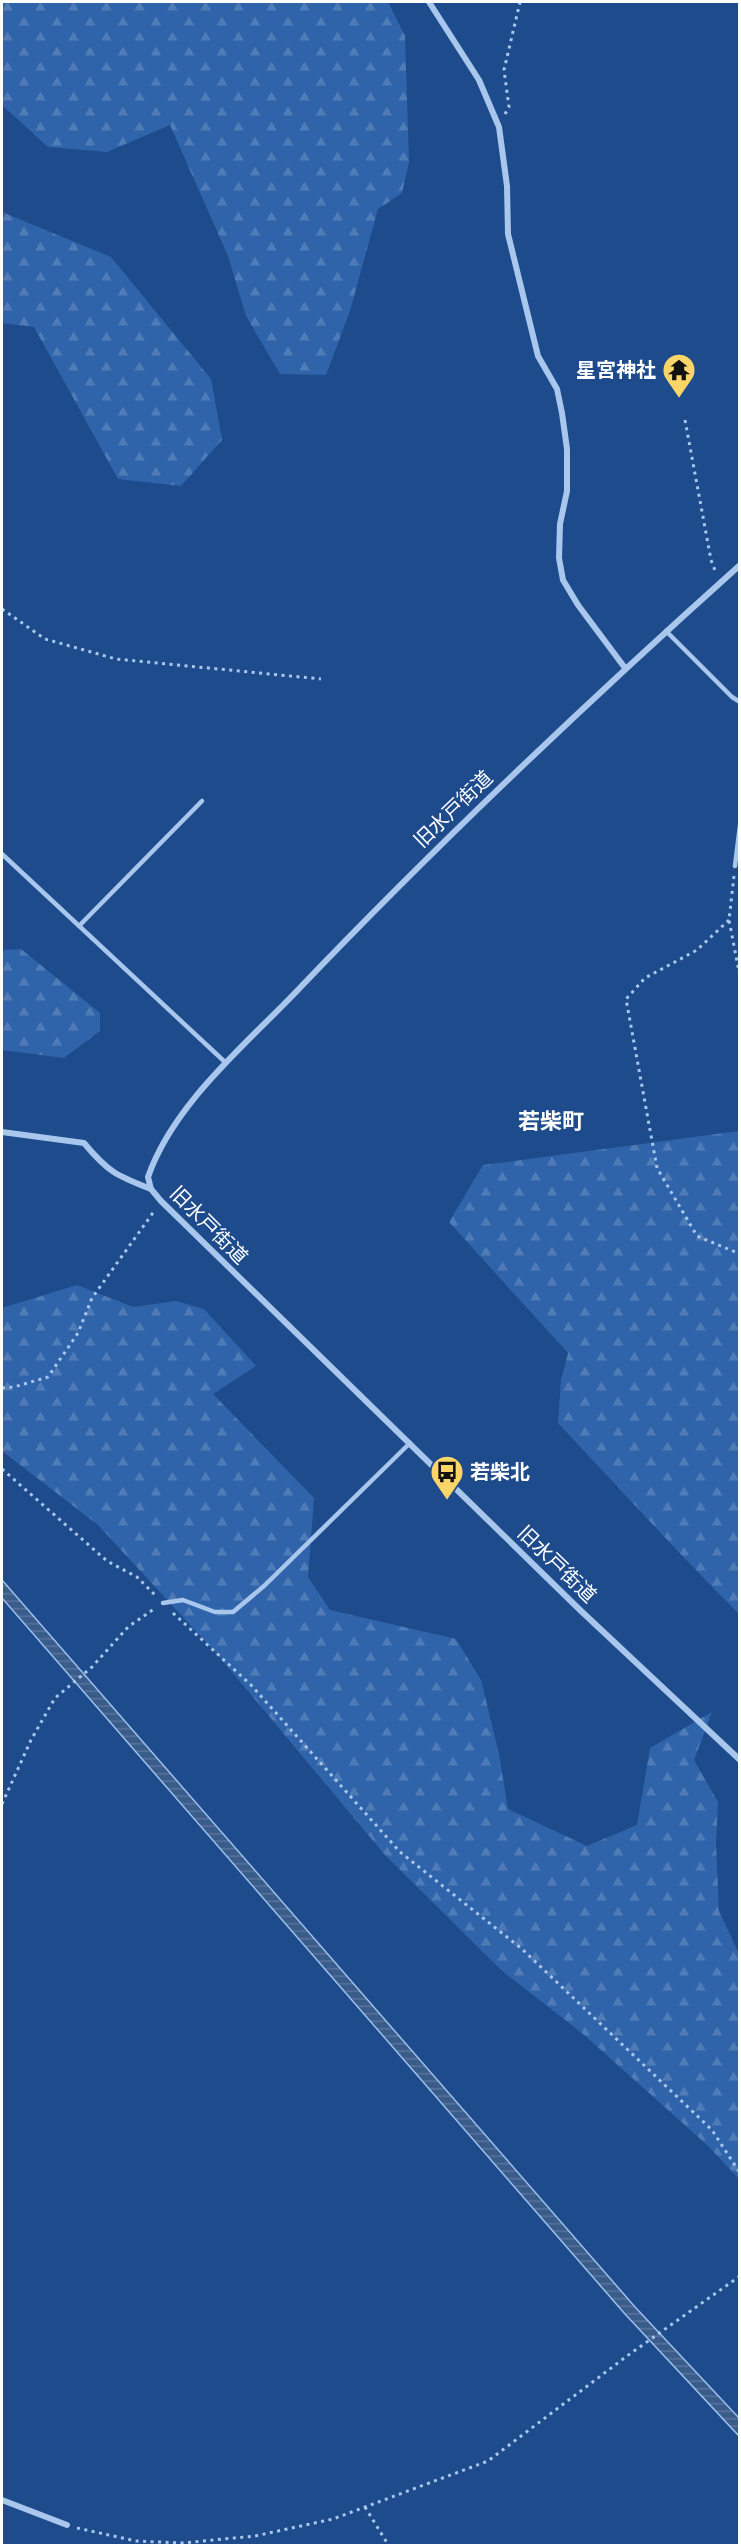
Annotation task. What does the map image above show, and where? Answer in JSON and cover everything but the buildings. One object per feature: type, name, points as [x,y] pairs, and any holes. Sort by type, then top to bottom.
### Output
[{"type":"street","points":[[429,2],[479,80],[499,127],[507,186],[508,234],[538,356],[557,389],[562,413],[567,449],[567,491],[560,524],[559,558],[563,580],[578,605],[625,668]]},
{"type":"street","name":"旧水戸街道","points":[[740,565],[625,668],[378,905],[226,1063],[180,1116],[148,1177],[151,1189],[161,1201],[579,1610],[740,1760]]},
{"type":"street","points":[[2,1132],[84,1143],[115,1175],[151,1189]]},
{"type":"street","points":[[2,2500],[67,2525]]},
{"type":"lane","points":[[666,631],[732,697],[740,702]]},
{"type":"lane","points":[[79,926],[202,801]]},
{"type":"lane","points":[[735,866],[740,825]]},
{"type":"lane","points":[[2,854],[226,1063]]},
{"type":"lane","points":[[163,1603],[183,1600],[215,1612],[233,1612],[264,1586],[410,1443]]},
{"type":"path","points":[[499,127],[509,107],[504,70],[520,2]]},
{"type":"path","points":[[685,420],[711,560],[719,583]]},
{"type":"path","points":[[2,609],[45,639],[116,659],[321,679]]},
{"type":"path","points":[[735,866],[729,920],[740,976]]},
{"type":"path","points":[[729,920],[696,950],[645,978],[626,999],[657,1168],[698,1236],[740,1254]]},
{"type":"path","points":[[2,1388],[14,1387],[48,1377],[78,1333],[92,1298],[161,1201]]},
{"type":"path","points":[[2,1469],[107,1561],[137,1577],[251,1685],[400,1852],[522,1949],[712,2130],[740,2173]]},
{"type":"path","points":[[2,1804],[31,1740],[55,1698],[88,1670],[128,1627],[163,1603]]},
{"type":"path","points":[[67,2525],[136,2541],[182,2543],[255,2536],[333,2519],[488,2462],[646,2342],[740,2276]]},
{"type":"path","points":[[365,2507],[389,2546]]},
{"type":"green space","points":[[2,2],[388,2],[405,36],[409,162],[402,193],[378,209],[350,311],[326,375],[280,374],[246,316],[228,256],[170,125],[107,152],[48,147],[2,105]]},
{"type":"green space","points":[[2,212],[111,257],[211,379],[222,440],[181,486],[118,479],[34,327],[2,323]]},
{"type":"green space","points":[[21,949],[100,1013],[100,1031],[64,1058],[2,1050],[2,950]]},
{"type":"green space","points":[[740,1131],[739,1614],[558,1423],[561,1380],[568,1353],[449,1222],[483,1165]]},
{"type":"green space","points":[[77,1285],[133,1307],[176,1301],[204,1309],[256,1366],[213,1394],[314,1498],[308,1577],[330,1610],[456,1639],[481,1680],[499,1754],[508,1809],[587,1846],[637,1825],[650,1748],[712,1712],[694,1760],[718,1802],[716,1845],[719,1911],[739,1954],[739,2179],[707,2145],[583,2034],[501,1970],[384,1854],[217,1654],[98,1525],[2,1451],[2,1308]]},
{"type":"shaded area","points":[[2,1580],[635,2307],[739,2418],[739,2436],[625,2314],[2,1598]]},
{"type":"place","name":"星宮神社","points":[[679,399]]},
{"type":"place","name":"若柴北","points":[[447,1501]]},
{"type":"district","name":"若柴町","points":[[551,1121]]}]
